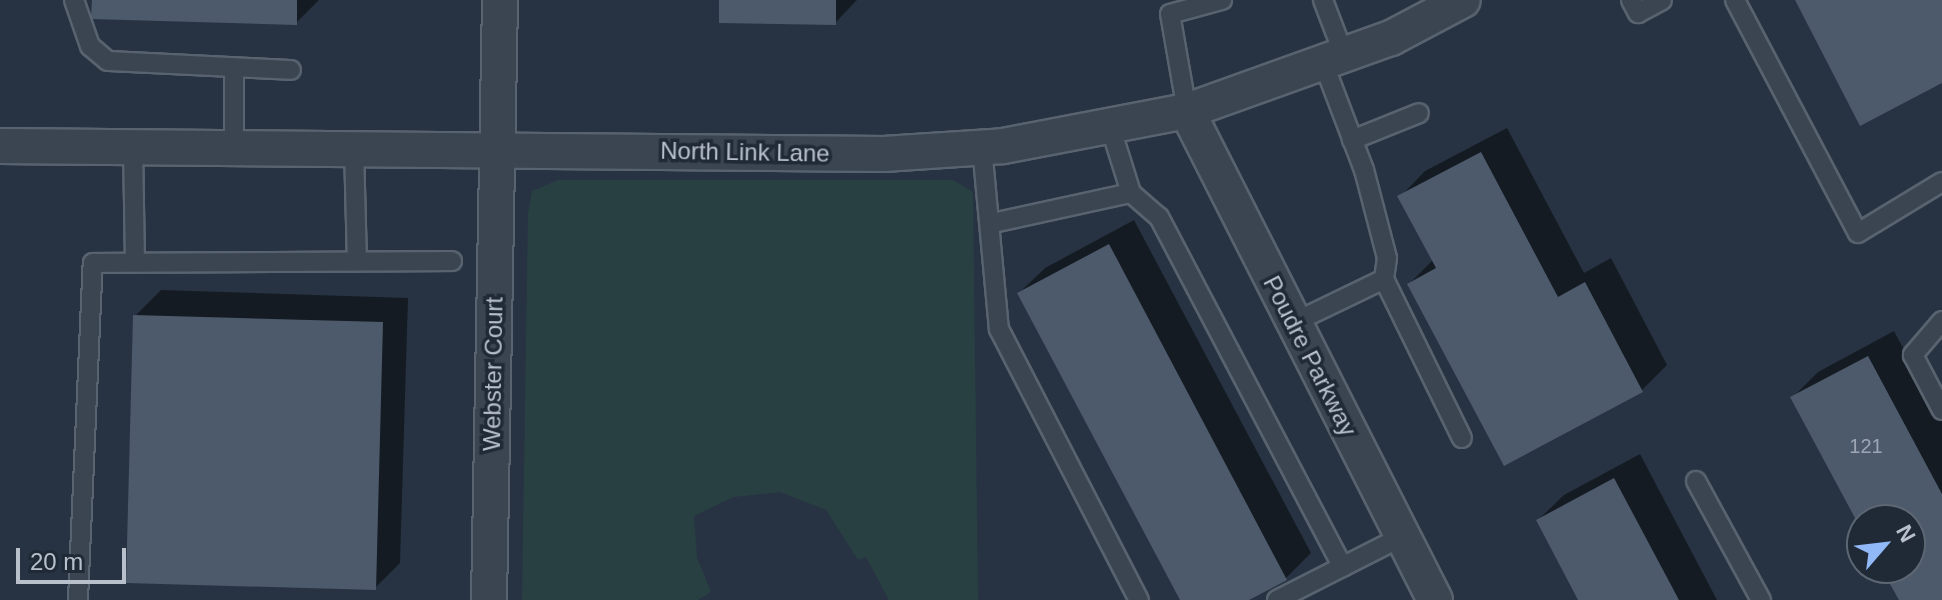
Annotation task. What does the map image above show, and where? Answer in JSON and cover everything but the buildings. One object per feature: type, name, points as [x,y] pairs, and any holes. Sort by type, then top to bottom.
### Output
[{"type":"street","name":"Webster Court","points":[[489,600],[500,0]]},
{"type":"street","name":"North Link Lane","points":[[0,146],[497,148],[884,154],[982,147],[1111,129],[1187,111],[1333,58],[1463,0]]},
{"type":"street","name":"Poudre Parkway","points":[[1187,111],[1435,600]]},
{"type":"lane","points":[[74,0],[90,46],[108,61],[291,70]]},
{"type":"lane","points":[[1187,111],[1170,14],[1222,0]]},
{"type":"lane","points":[[1323,0],[1352,140],[1387,258],[1384,279],[1462,438]]},
{"type":"lane","points":[[1631,0],[1638,13],[1662,0]]},
{"type":"lane","points":[[1735,0],[1858,233],[1942,182]]},
{"type":"lane","points":[[234,69],[234,148]]},
{"type":"lane","points":[[1352,140],[1419,113]]},
{"type":"lane","points":[[1111,129],[1131,193],[1159,217],[1343,567]]},
{"type":"lane","points":[[133,147],[135,262]]},
{"type":"lane","points":[[982,147],[993,223],[990,277],[999,329],[1139,600]]},
{"type":"lane","points":[[354,148],[357,261]]},
{"type":"lane","points":[[993,223],[1131,193]]},
{"type":"lane","points":[[78,600],[93,263],[452,261]]},
{"type":"lane","points":[[1293,323],[1384,279]]},
{"type":"lane","points":[[1942,321],[1913,355],[1942,410]]},
{"type":"lane","points":[[1696,481],[1761,600]]},
{"type":"lane","points":[[1277,600],[1401,537]]},
{"type":"green space","points":[[558,180],[953,180],[973,192],[978,600],[889,600],[866,557],[858,560],[826,510],[780,492],[733,497],[694,516],[697,558],[711,592],[698,600],[522,600],[528,213],[532,191]]}]
